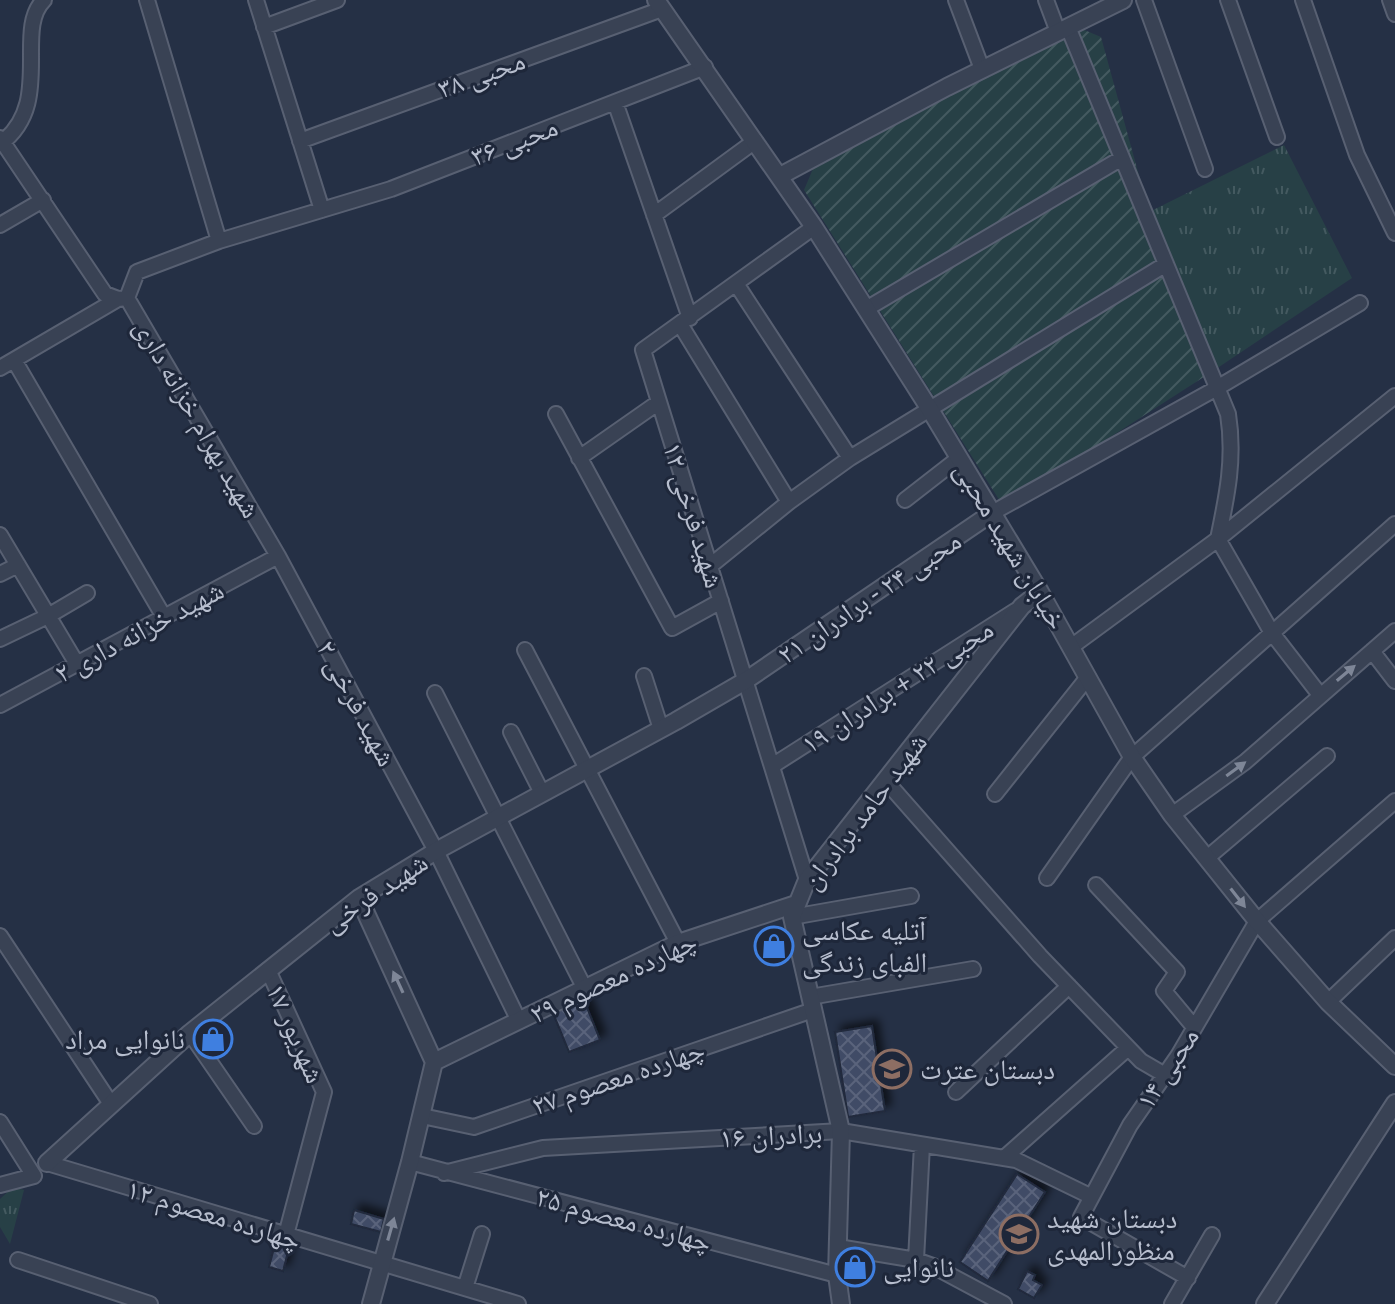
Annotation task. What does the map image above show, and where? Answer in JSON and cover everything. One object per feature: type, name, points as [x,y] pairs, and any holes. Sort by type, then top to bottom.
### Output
[{"type":"street","points":[[1,142],[21,124],[28,102],[34,17],[44,0]]},
{"type":"street","points":[[147,0],[219,241]]},
{"type":"street","points":[[256,0],[322,210]]},
{"type":"street","points":[[264,27],[337,0]]},
{"type":"street","points":[[956,0],[982,69]]},
{"type":"street","points":[[1046,0],[1122,158],[1228,414],[1232,440],[1231,475],[1218,539],[1272,633],[1320,695]]},
{"type":"street","points":[[780,176],[982,69],[1123,0]]},
{"type":"street","points":[[1144,0],[1205,169]]},
{"type":"street","points":[[1228,0],[1277,137]]},
{"type":"street","points":[[1303,0],[1357,155],[1395,233]]},
{"type":"street","points":[[1390,0],[1395,14]]},
{"type":"street","name":"خیابان شهید محبی","points":[[659,4],[780,176],[929,408],[1040,592],[1132,757],[1172,815],[1257,921],[1328,1002],[1395,1066]]},
{"type":"street","name":"محبی ۳۸","points":[[300,141],[659,4]]},
{"type":"street","name":"محبی ۳۶","points":[[123,298],[137,272],[219,241],[391,189],[705,67]]},
{"type":"street","points":[[615,102],[654,215],[685,321],[789,502]]},
{"type":"street","points":[[654,215],[755,141]]},
{"type":"street","name":"شهید بهرام خزانه داری","points":[[1,142],[105,294],[123,298],[278,556]]},
{"type":"street","points":[[866,309],[1122,158]]},
{"type":"street","points":[[0,225],[43,200]]},
{"type":"street","points":[[685,321],[814,227]]},
{"type":"street","points":[[710,566],[789,502],[850,458],[1166,264]]},
{"type":"street","points":[[737,285],[850,458]]},
{"type":"street","points":[[0,368],[123,298]]},
{"type":"street","points":[[992,513],[1217,388],[1360,303]]},
{"type":"street","name":"شهید فرخی ۱۲","points":[[685,321],[643,350],[807,880]]},
{"type":"street","points":[[14,360],[164,617]]},
{"type":"street","points":[[1071,647],[1218,539],[1395,396]]},
{"type":"street","points":[[579,458],[659,402]]},
{"type":"street","points":[[556,414],[672,628],[721,601]]},
{"type":"street","points":[[905,500],[959,458]]},
{"type":"street","name":"محبی ۲۴ - برادران ۲۱","points":[[745,681],[992,513]]},
{"type":"street","points":[[1047,878],[1132,757],[1395,524]]},
{"type":"street","points":[[0,535],[77,664]]},
{"type":"street","name":"شهید خزانه داری ۲","points":[[0,705],[278,556]]},
{"type":"street","name":"شهید فرخی ۲","points":[[278,556],[436,851],[519,1021]]},
{"type":"street","points":[[0,574],[18,565]]},
{"type":"street","name":"شهید حامد برادران","points":[[841,1304],[837,1275],[841,1131],[811,1004],[794,911],[807,880],[1022,606],[1040,592]]},
{"type":"street","points":[[0,639],[87,593]]},
{"type":"street","name":"محبی ۲۲ + برادران ۱۹","points":[[772,766],[1022,606]]},
{"type":"street","points":[[1172,815],[1245,762],[1395,631]]},
{"type":"street","points":[[525,650],[678,943]]},
{"type":"street","points":[[1372,651],[1395,681]]},
{"type":"street","points":[[644,676],[661,729]]},
{"type":"street","points":[[995,794],[1088,677]]},
{"type":"street","name":"شهید فرخی","points":[[47,1163],[190,1033],[359,898],[436,851],[745,681]]},
{"type":"street","points":[[435,693],[585,989]]},
{"type":"street","points":[[511,732],[542,793]]},
{"type":"street","points":[[1207,858],[1327,756]]},
{"type":"street","points":[[885,780],[1069,986],[1141,1061],[1165,1075]]},
{"type":"street","name":"محبی ۱۴","points":[[1188,1278],[1081,1217],[1090,1196],[1130,1125],[1165,1075],[1257,921],[1395,801]]},
{"type":"street","points":[[1096,885],[1177,972],[1164,991],[1194,1027]]},
{"type":"street","points":[[794,911],[911,896]]},
{"type":"street","points":[[359,898],[434,1062],[371,1304]]},
{"type":"street","name":"چهارده معصوم ۲۹","points":[[434,1062],[678,943],[794,911]]},
{"type":"street","points":[[0,936],[111,1104]]},
{"type":"street","points":[[1328,1002],[1395,938]]},
{"type":"street","name":"چهارده معصوم ۲۷","points":[[422,1116],[474,1127],[811,1004],[973,969]]},
{"type":"street","name":"۱۷ شهریور","points":[[268,970],[324,1092],[286,1235]]},
{"type":"street","points":[[956,1092],[1069,986]]},
{"type":"street","points":[[190,1033],[254,1126]]},
{"type":"street","points":[[1004,1158],[1128,1048]]},
{"type":"street","points":[[1265,1304],[1395,1103]]},
{"type":"street","points":[[0,1122],[34,1176],[0,1185]]},
{"type":"street","name":"برادران ۱۶","points":[[444,1173],[543,1148],[841,1131],[1016,1160],[1090,1196]]},
{"type":"street","points":[[916,1260],[922,1145]]},
{"type":"street","name":"چهارده معصوم ۲۵","points":[[410,1162],[837,1275]]},
{"type":"street","name":"چهارده معصوم ۱۲","points":[[47,1163],[518,1304]]},
{"type":"street","points":[[465,1288],[482,1234]]},
{"type":"street","points":[[1172,1304],[1212,1235]]},
{"type":"street","points":[[838,1247],[916,1260],[1004,1304]]},
{"type":"street","points":[[18,1260],[150,1304]]},
{"type":"green space","points":[[1082,29],[1101,37],[1149,212],[1210,373],[1003,506],[804,190],[815,164]]},
{"type":"green space","points":[[1284,145],[1352,278],[1210,373],[1149,212]]},
{"type":"green space","points":[[13,1187],[24,1190],[10,1244],[0,1227],[0,1199]]},
{"type":"building","points":[[584,1000],[600,1040],[569,1052],[553,1013]]},
{"type":"building","name":"دبستان عترت","points":[[872,1026],[885,1111],[848,1117],[835,1032]]},
{"type":"building","name":"دبستان شهید منظورالمهدی","points":[[1017,1174],[1045,1192],[988,1281],[960,1262]]},
{"type":"building","points":[[354,1210],[384,1219],[381,1232],[351,1224]]},
{"type":"building","points":[[275,1244],[289,1248],[283,1271],[269,1267]]},
{"type":"building","points":[[1027,1271],[1035,1275],[1033,1280],[1042,1285],[1034,1298],[1018,1289]]},
{"type":"place","name":"آتلیه عکاسی الفبای زندگی","points":[[774,946]]},
{"type":"place","name":"نانوایی مراد","points":[[213,1039]]},
{"type":"place","name":"دبستان عترت","points":[[892,1069]]},
{"type":"place","name":"دبستان شهید منظورالمهدی","points":[[1019,1234]]},
{"type":"place","name":"نانوایی","points":[[855,1267]]}]
